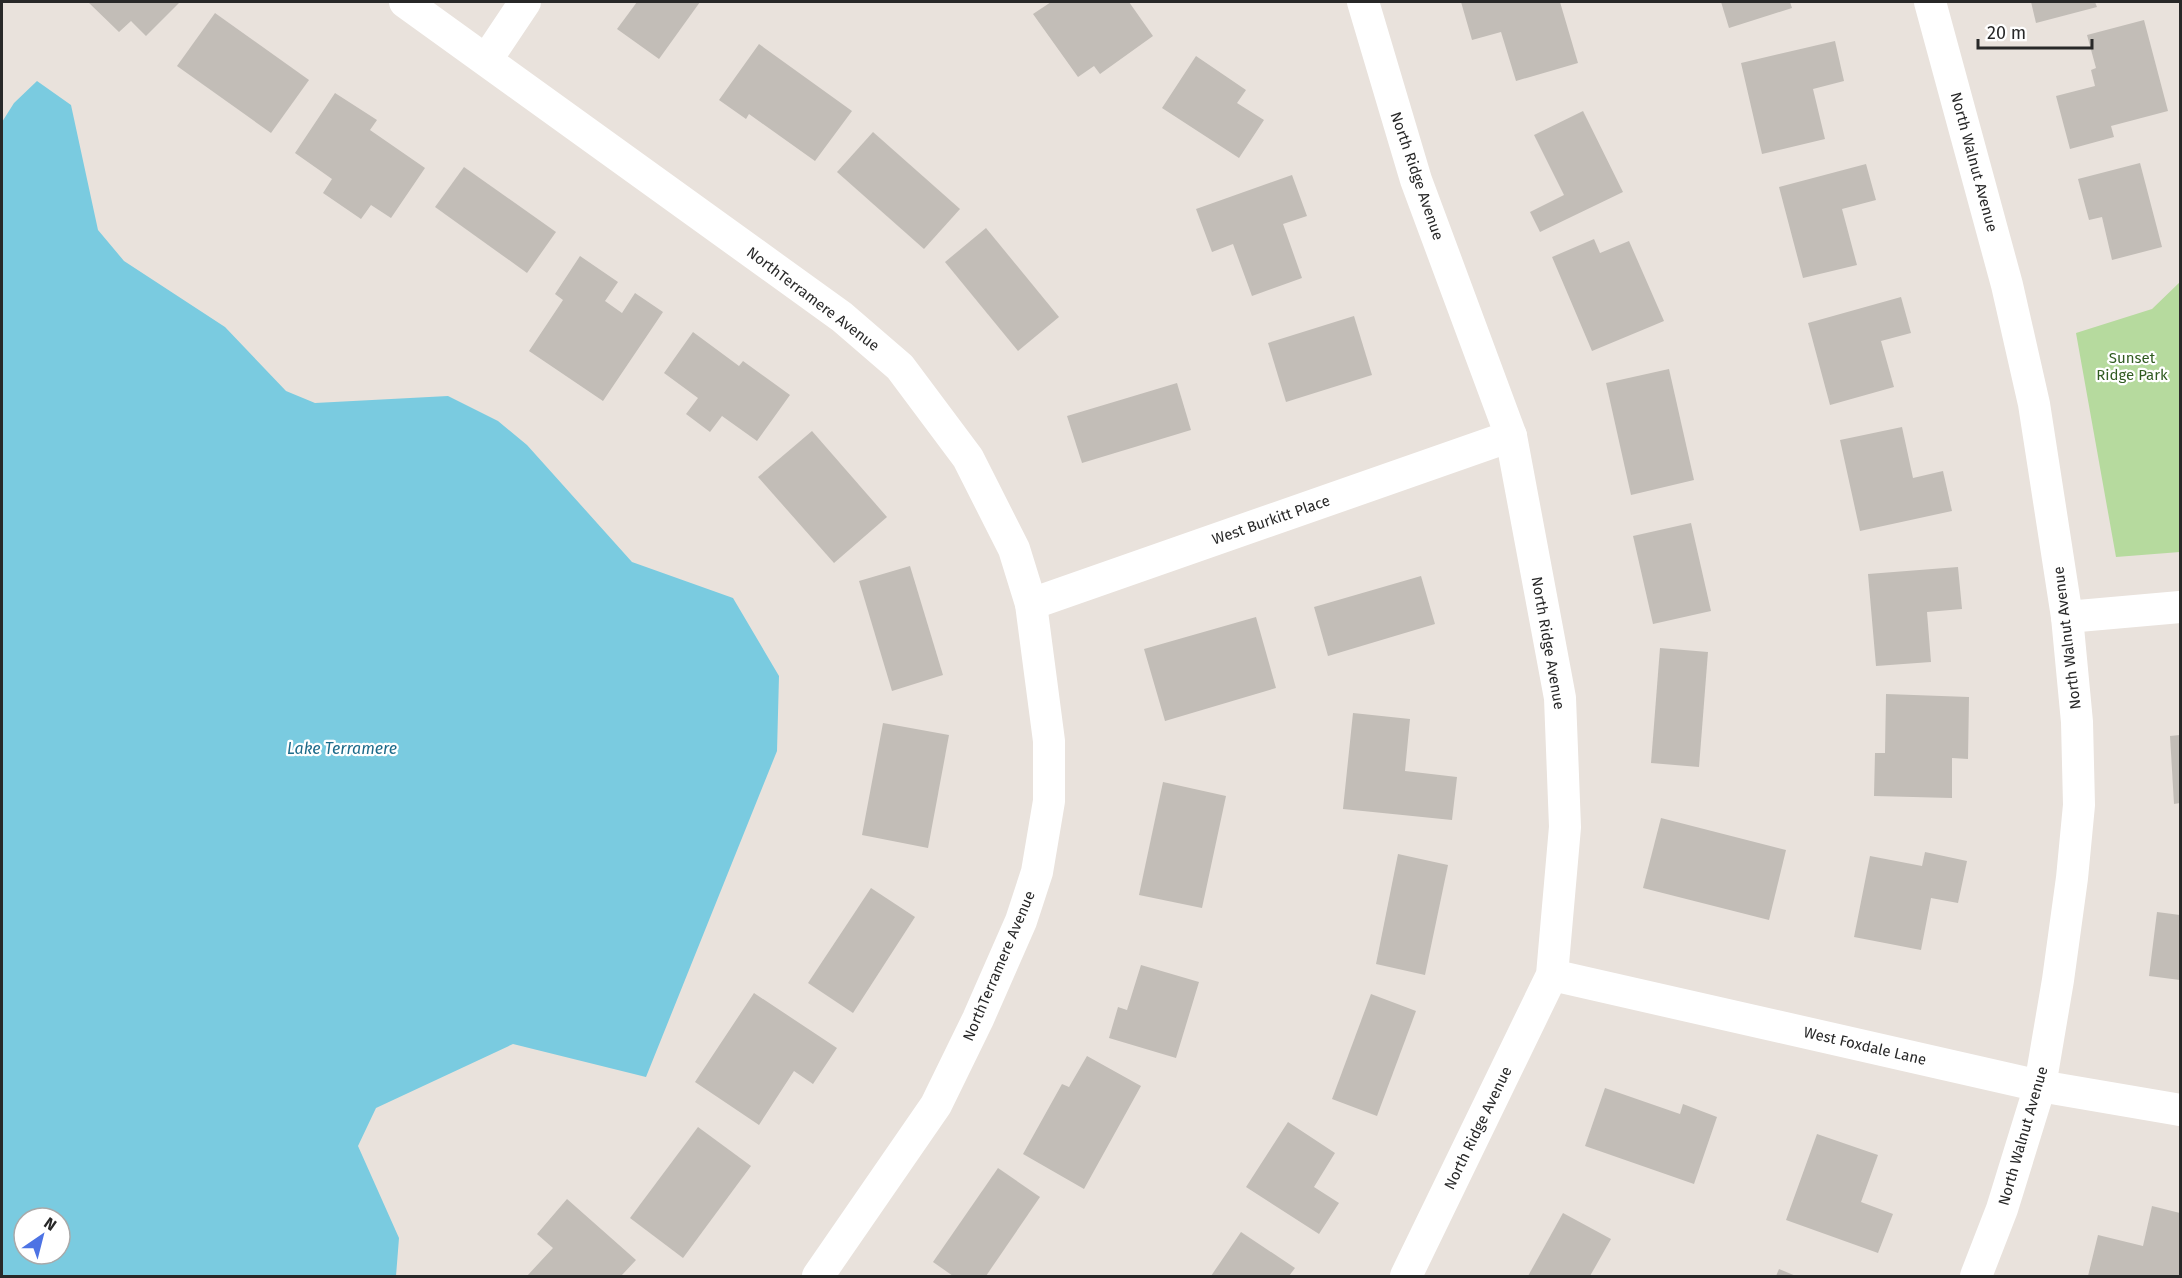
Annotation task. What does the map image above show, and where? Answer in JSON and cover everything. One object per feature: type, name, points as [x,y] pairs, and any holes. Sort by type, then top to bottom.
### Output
[{"type":"street","name":"NorthTerramere Avenue","points":[[405,2],[842,317],[900,367],[968,458],[1014,549],[1031,604],[1049,741],[1049,801],[1037,872],[1021,921],[983,1008],[936,1105],[818,1276]]},
{"type":"street","points":[[487,59],[525,2]]},
{"type":"street","name":"North Ridge Avenue","points":[[1363,2],[1416,180],[1511,436],[1560,698],[1565,827],[1561,895],[1552,975],[1406,1276]]},
{"type":"street","name":"North Walnut Avenue","points":[[1930,2],[2007,285],[2034,404],[2067,617],[2077,722],[2079,805],[2072,878],[2060,969],[2040,1086],[2002,1209],[1976,1276]]},
{"type":"street","name":"West Burkitt Place","points":[[1031,604],[1511,436]]},
{"type":"street","points":[[2067,617],[2181,607]]},
{"type":"street","name":"West Foxdale Lane","points":[[1552,975],[2040,1086],[2181,1110]]},
{"type":"green space","name":"Sunset Ridge Park","points":[[2180,282],[2180,552],[2116,557],[2076,333],[2152,309]]},
{"type":"water","name":"Lake Terramere","points":[[37,81],[71,105],[98,230],[124,261],[225,327],[286,391],[315,403],[448,396],[498,421],[527,445],[632,562],[733,598],[779,676],[777,751],[646,1077],[513,1044],[376,1108],[358,1146],[399,1238],[396,1276],[2,1276],[2,122],[14,103]]},
{"type":"building","points":[[88,2],[180,2],[146,36],[131,21],[119,32]]},
{"type":"building","points":[[637,2],[700,2],[659,59],[617,29]]},
{"type":"building","points":[[1051,2],[1129,2],[1153,36],[1100,74],[1094,66],[1078,77],[1033,14]]},
{"type":"building","points":[[1461,2],[1560,2],[1578,63],[1516,81],[1501,32],[1472,40]]},
{"type":"building","points":[[1721,2],[1790,2],[1792,8],[1729,28]]},
{"type":"building","points":[[2031,2],[2095,2],[2097,7],[2036,23]]},
{"type":"building","points":[[215,13],[309,80],[271,133],[177,66]]},
{"type":"building","points":[[2144,20],[2168,111],[2111,126],[2114,137],[2070,149],[2056,96],[2095,86],[2091,70],[2096,68],[2087,35]]},
{"type":"building","points":[[1835,41],[1844,81],[1813,89],[1825,139],[1762,154],[1741,63]]},
{"type":"building","points":[[759,44],[852,111],[815,161],[749,114],[746,119],[719,100]]},
{"type":"building","points":[[1196,56],[1246,90],[1237,103],[1264,120],[1239,158],[1162,108]]},
{"type":"building","points":[[335,93],[377,120],[370,130],[425,168],[391,218],[371,205],[361,219],[323,193],[332,179],[295,153]]},
{"type":"building","points":[[1583,111],[1623,192],[1540,232],[1530,212],[1564,195],[1534,135]]},
{"type":"building","points":[[873,132],[960,209],[924,249],[837,172]]},
{"type":"building","points":[[2140,163],[2162,247],[2112,260],[2102,217],[2089,220],[2078,179]]},
{"type":"building","points":[[1866,164],[1876,200],[1842,209],[1857,265],[1803,278],[1779,187]]},
{"type":"building","points":[[464,167],[556,232],[527,273],[435,207]]},
{"type":"building","points":[[1292,175],[1307,216],[1283,224],[1302,278],[1252,296],[1233,244],[1212,252],[1196,209]]},
{"type":"building","points":[[986,228],[1059,317],[1018,351],[945,262]]},
{"type":"building","points":[[1594,239],[1600,253],[1629,241],[1664,321],[1592,351],[1552,257]]},
{"type":"building","points":[[580,256],[618,282],[605,301],[622,313],[635,293],[663,312],[603,401],[529,351],[563,300],[555,294]]},
{"type":"building","points":[[1901,297],[1911,333],[1881,341],[1894,387],[1830,405],[1808,323]]},
{"type":"building","points":[[1354,316],[1372,375],[1286,402],[1268,343]]},
{"type":"building","points":[[693,332],[739,366],[743,361],[790,395],[757,441],[722,416],[710,432],[686,414],[698,398],[664,373]]},
{"type":"building","points":[[1669,369],[1694,480],[1631,495],[1606,383]]},
{"type":"building","points":[[1177,383],[1191,430],[1082,463],[1067,416]]},
{"type":"building","points":[[1902,427],[1913,478],[1943,471],[1952,511],[1860,531],[1840,440]]},
{"type":"building","points":[[812,431],[887,517],[834,563],[758,477]]},
{"type":"building","points":[[1691,523],[1711,611],[1653,624],[1633,536]]},
{"type":"building","points":[[910,566],[943,675],[892,691],[859,581]]},
{"type":"building","points":[[1958,567],[1962,609],[1927,612],[1931,662],[1876,666],[1868,574]]},
{"type":"building","points":[[1421,576],[1435,624],[1328,656],[1314,607]]},
{"type":"building","points":[[1256,617],[1276,688],[1165,721],[1144,649]]},
{"type":"building","points":[[1660,648],[1708,652],[1699,767],[1651,763]]},
{"type":"building","points":[[1886,694],[1969,697],[1968,759],[1952,758],[1952,798],[1874,796],[1875,753],[1885,753]]},
{"type":"building","points":[[1353,713],[1410,719],[1405,771],[1457,777],[1452,820],[1343,809]]},
{"type":"building","points":[[883,723],[949,735],[928,848],[862,835]]},
{"type":"building","points":[[2180,735],[2180,803],[2174,804],[2170,736]]},
{"type":"building","points":[[1163,782],[1226,796],[1202,908],[1139,895]]},
{"type":"building","points":[[1661,818],[1786,850],[1769,920],[1643,888]]},
{"type":"building","points":[[1925,852],[1967,861],[1958,903],[1931,898],[1921,950],[1854,937],[1870,856],[1922,866]]},
{"type":"building","points":[[1398,854],[1448,865],[1425,975],[1376,964]]},
{"type":"building","points":[[871,888],[915,917],[853,1013],[808,983]]},
{"type":"building","points":[[2157,912],[2180,915],[2180,980],[2149,976]]},
{"type":"building","points":[[1141,965],[1199,982],[1176,1058],[1109,1038],[1118,1007],[1127,1010]]},
{"type":"building","points":[[754,993],[837,1048],[813,1084],[794,1071],[759,1125],[695,1082]]},
{"type":"building","points":[[1371,994],[1416,1011],[1377,1116],[1332,1099]]},
{"type":"building","points":[[1087,1056],[1141,1086],[1084,1189],[1023,1154],[1062,1084],[1069,1087]]},
{"type":"building","points":[[1605,1088],[1680,1114],[1683,1104],[1717,1117],[1694,1184],[1585,1146]]},
{"type":"building","points":[[1288,1122],[1335,1153],[1314,1187],[1339,1203],[1319,1234],[1246,1187]]},
{"type":"building","points":[[698,1127],[751,1166],[683,1258],[630,1218]]},
{"type":"building","points":[[1817,1134],[1878,1155],[1861,1202],[1893,1214],[1878,1253],[1786,1220]]},
{"type":"building","points":[[998,1168],[1040,1197],[986,1276],[953,1276],[933,1262]]},
{"type":"building","points":[[567,1199],[636,1260],[621,1276],[527,1276],[553,1248],[537,1234]]},
{"type":"building","points":[[2152,1206],[2180,1213],[2179,1276],[2088,1276],[2098,1235],[2143,1246]]},
{"type":"building","points":[[1563,1213],[1611,1239],[1590,1276],[1528,1276]]},
{"type":"building","points":[[1241,1232],[1295,1268],[1289,1276],[1211,1276]]},
{"type":"building","points":[[1779,1269],[1796,1276],[1776,1276]]}]
